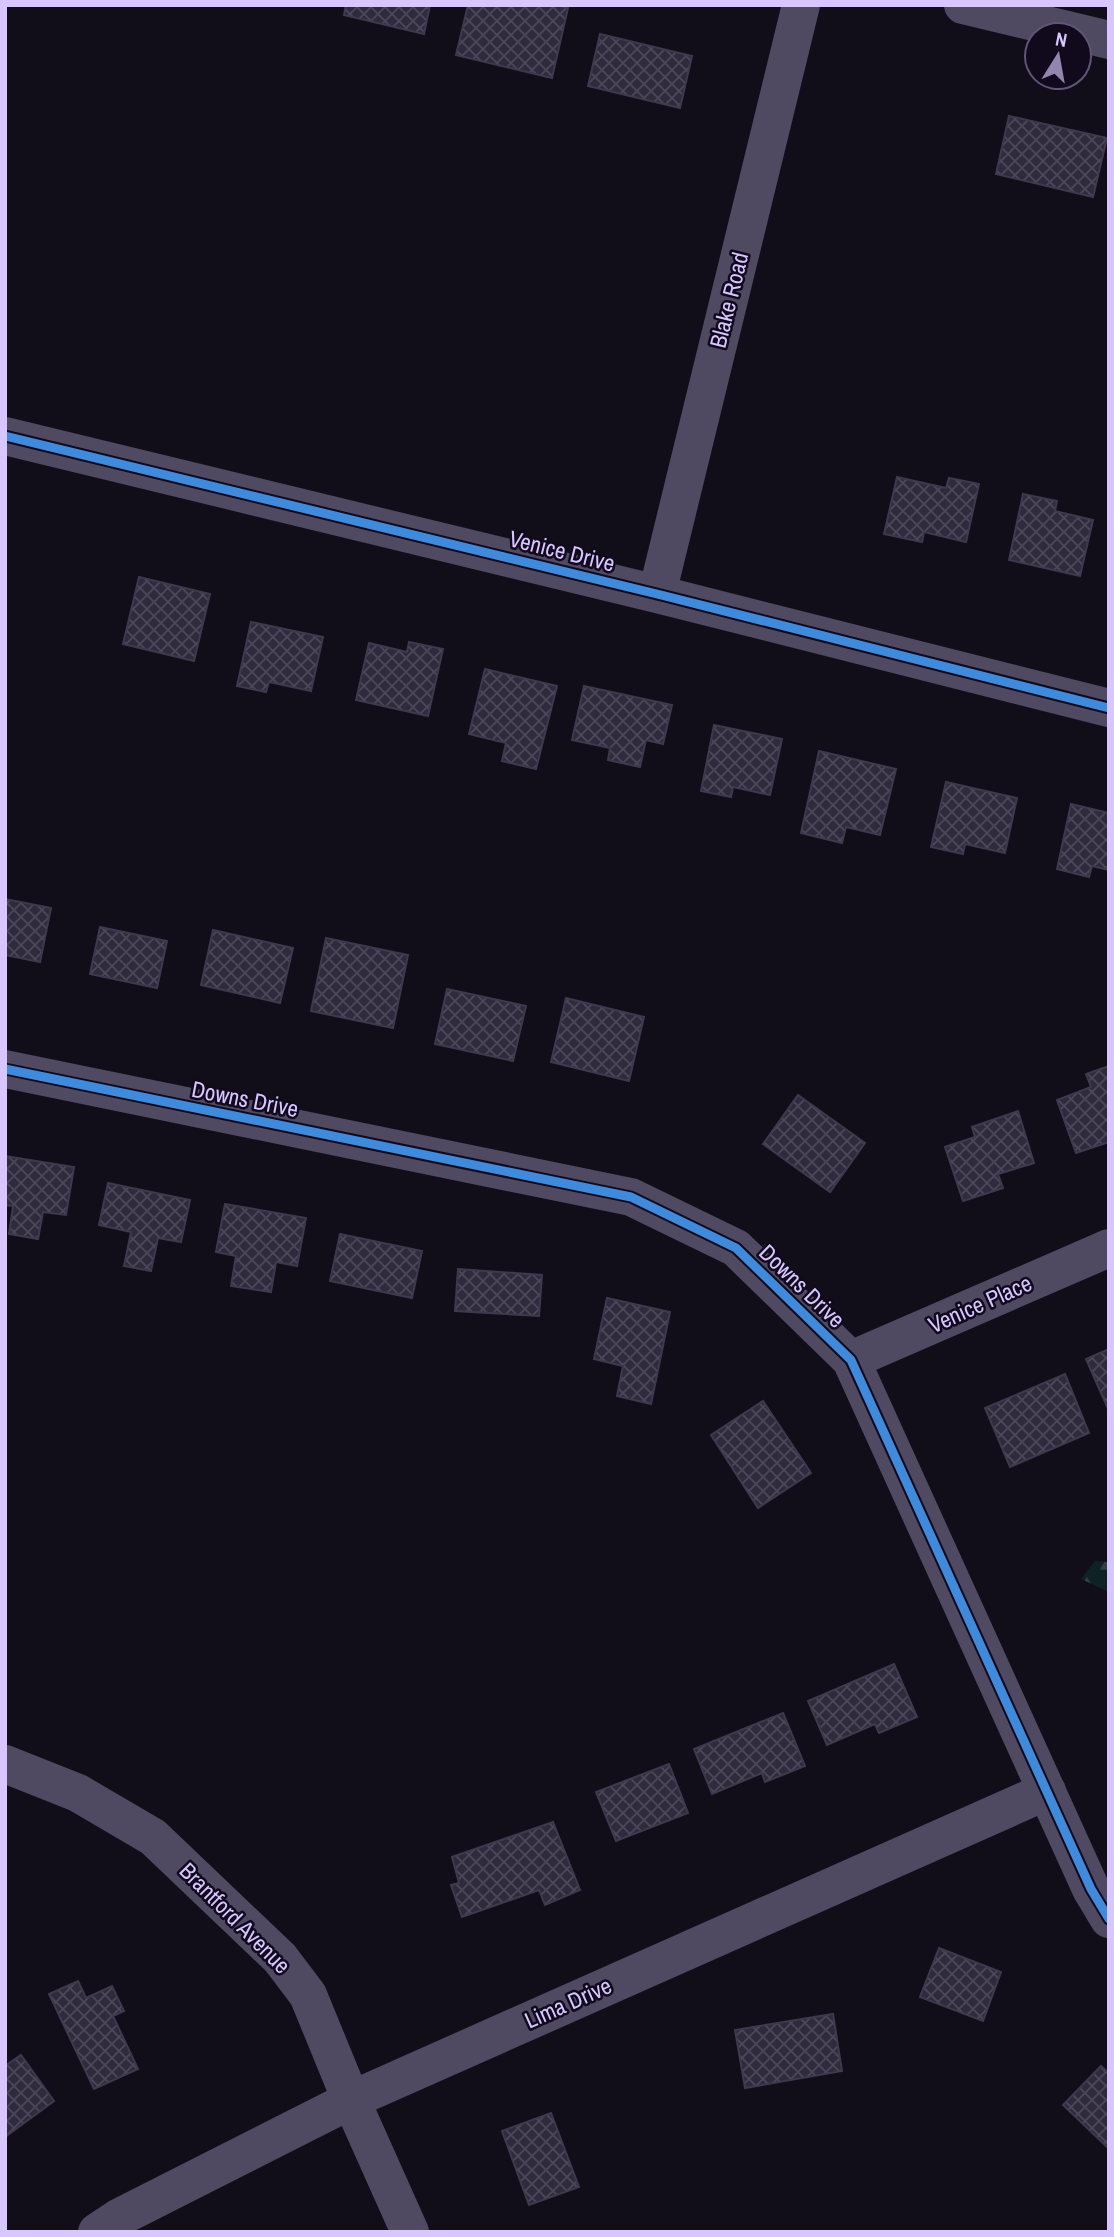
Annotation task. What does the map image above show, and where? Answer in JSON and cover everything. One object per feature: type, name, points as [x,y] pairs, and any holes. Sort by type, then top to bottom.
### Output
[{"type":"street","name":"Blake Road","points":[[657,594],[801,5]]},
{"type":"street","points":[[964,5],[1109,40]]},
{"type":"street","name":"Venice Drive","points":[[5,436],[657,594],[1109,708]]},
{"type":"street","name":"Downs Drive","points":[[5,1069],[631,1197],[736,1248],[851,1360],[1091,1889],[1109,1919]]},
{"type":"street","name":"Venice Place","points":[[851,1360],[1109,1248]]},
{"type":"street","name":"Brantford Avenue","points":[[5,1764],[78,1793],[153,1837],[280,1958],[308,1995],[410,2232]]},
{"type":"street","name":"Lima Drive","points":[[97,2232],[118,2218],[351,2100],[1046,1791]]},
{"type":"green space","points":[[1095,1561],[1109,1562],[1109,1592],[1081,1579]]},
{"type":"building","points":[[346,5],[430,5],[424,34],[344,15]]},
{"type":"building","points":[[468,5],[557,5],[568,8],[552,78],[456,55]]},
{"type":"building","points":[[600,34],[692,56],[680,108],[588,86]]},
{"type":"building","points":[[1009,116],[1107,138],[1093,197],[996,174]]},
{"type":"building","points":[[897,477],[946,488],[949,478],[979,484],[966,542],[924,532],[922,542],[884,534]]},
{"type":"building","points":[[1023,494],[1057,501],[1055,511],[1093,520],[1080,576],[1009,560]]},
{"type":"building","points":[[139,577],[210,594],[194,661],[123,644]]},
{"type":"building","points":[[251,622],[323,637],[311,691],[269,682],[266,692],[237,686]]},
{"type":"building","points":[[409,642],[443,649],[428,716],[356,700],[369,643],[407,652]]},
{"type":"building","points":[[485,669],[557,686],[536,769],[502,761],[506,743],[469,734]]},
{"type":"building","points":[[584,686],[672,705],[663,744],[646,740],[640,767],[608,760],[610,748],[572,740]]},
{"type":"building","points":[[714,725],[782,739],[770,795],[733,787],[731,797],[701,791]]},
{"type":"building","points":[[819,751],[896,769],[880,835],[846,827],[842,843],[801,833]]},
{"type":"building","points":[[946,782],[1017,798],[1005,853],[965,844],[963,854],[931,847]]},
{"type":"building","points":[[1071,804],[1109,813],[1109,870],[1092,866],[1089,877],[1057,869]]},
{"type":"building","points":[[5,899],[51,908],[40,962],[5,955]]},
{"type":"building","points":[[100,927],[167,941],[157,988],[90,974]]},
{"type":"building","points":[[213,930],[293,948],[280,1003],[201,985]]},
{"type":"building","points":[[326,938],[408,955],[393,1028],[311,1011]]},
{"type":"building","points":[[447,989],[526,1006],[513,1061],[435,1044]]},
{"type":"building","points":[[566,998],[644,1017],[629,1081],[551,1062]]},
{"type":"building","points":[[1109,1066],[1109,1142],[1076,1153],[1057,1100],[1091,1087],[1086,1074]]},
{"type":"building","points":[[798,1095],[865,1143],[830,1192],[763,1144]]},
{"type":"building","points":[[1018,1111],[1034,1163],[998,1174],[1003,1188],[963,1201],[945,1147],[975,1137],[972,1127]]},
{"type":"building","points":[[5,1156],[74,1167],[66,1215],[43,1212],[38,1239],[9,1234],[13,1206],[5,1205]]},
{"type":"building","points":[[108,1183],[190,1200],[181,1242],[158,1238],[151,1271],[124,1266],[131,1232],[99,1225]]},
{"type":"building","points":[[225,1204],[306,1218],[297,1266],[276,1262],[271,1292],[231,1286],[236,1256],[216,1252]]},
{"type":"building","points":[[340,1234],[422,1251],[412,1298],[330,1281]]},
{"type":"building","points":[[458,1269],[542,1275],[539,1316],[455,1311]]},
{"type":"building","points":[[607,1298],[670,1312],[651,1404],[617,1396],[623,1366],[594,1359]]},
{"type":"building","points":[[1109,1349],[1109,1411],[1086,1359]]},
{"type":"building","points":[[1065,1374],[1089,1433],[1010,1467],[985,1408]]},
{"type":"building","points":[[763,1401],[811,1473],[758,1508],[711,1435]]},
{"type":"building","points":[[894,1664],[917,1717],[879,1733],[875,1724],[827,1745],[808,1701]]},
{"type":"building","points":[[783,1713],[805,1766],[765,1782],[762,1773],[712,1794],[694,1749]]},
{"type":"building","points":[[669,1764],[688,1813],[616,1841],[596,1792]]},
{"type":"building","points":[[553,1822],[580,1890],[545,1905],[539,1890],[462,1917],[451,1885],[459,1883],[452,1857]]},
{"type":"building","points":[[939,1948],[1001,1972],[983,2021],[920,1997]]},
{"type":"building","points":[[78,1981],[86,1998],[112,1986],[124,2011],[113,2016],[138,2069],[94,2089],[49,1994]]},
{"type":"building","points":[[833,2014],[842,2071],[745,2088],[735,2030]]},
{"type":"building","points":[[21,2055],[54,2101],[5,2137],[5,2066]]},
{"type":"building","points":[[1101,2066],[1109,2073],[1109,2149],[1063,2105]]},
{"type":"building","points":[[551,2113],[579,2187],[529,2205],[502,2131]]},
{"type":"cycle path","points":[[5,436],[657,594],[1109,708]]},
{"type":"cycle path","points":[[5,1069],[631,1197],[736,1248],[851,1360],[1091,1889],[1109,1919]]}]
